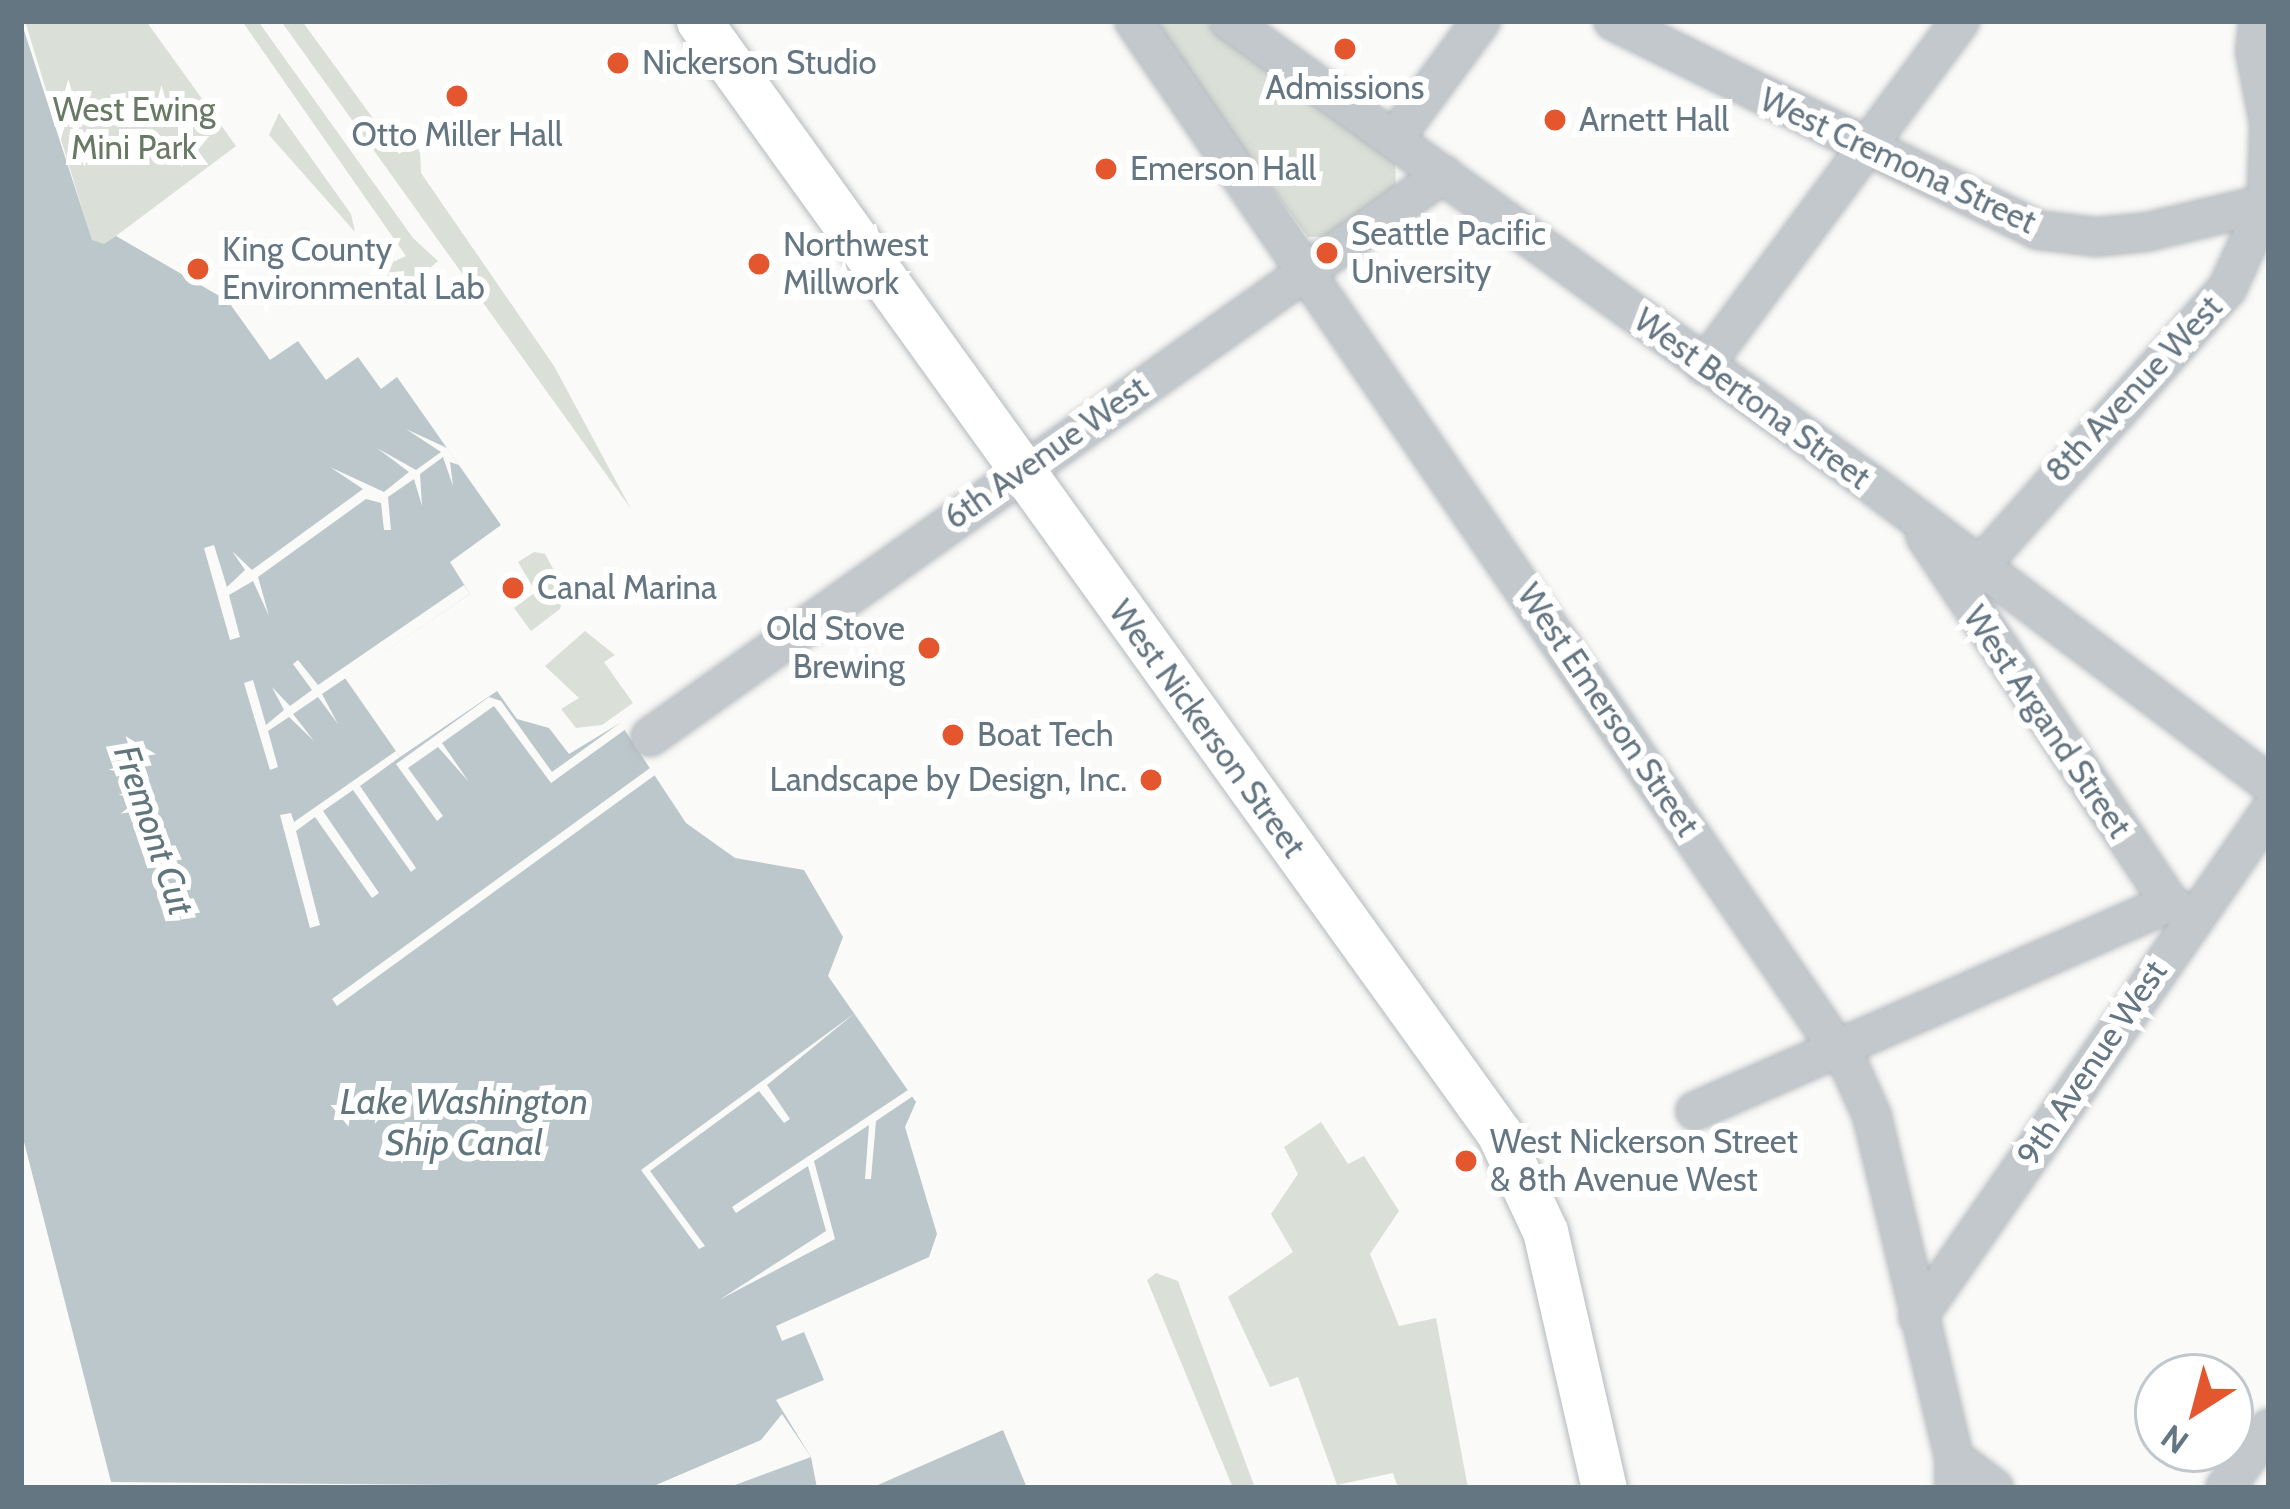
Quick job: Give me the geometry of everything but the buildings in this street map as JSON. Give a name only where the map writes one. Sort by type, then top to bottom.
[{"type":"main road","name":"West Nickerson Street","points":[[699,21],[1499,1133],[1545,1231],[1604,1488]]},
{"type":"street","name":"West Emerson Street","points":[[1134,21],[1311,270],[1836,1048],[1872,1115],[1958,1478]]},
{"type":"street","name":"West Bertona Street","points":[[1229,21],[1914,517],[2269,784]]},
{"type":"street","points":[[1394,139],[1481,21]]},
{"type":"street","name":"West Cremona Street","points":[[1613,21],[1866,151],[2037,230],[2097,237],[2147,232],[2267,203]]},
{"type":"street","points":[[1704,366],[1960,21]]},
{"type":"street","name":"8th Avenue West","points":[[1979,567],[2227,289],[2267,203],[2269,125],[2254,52],[2258,21]]},
{"type":"street","name":"6th Avenue West","points":[[650,736],[1444,174]]},
{"type":"street","name":"West Argand Street","points":[[1914,517],[2180,910]]},
{"type":"street","name":"9th Avenue West","points":[[1918,1317],[2180,910],[2269,812]]},
{"type":"street","points":[[1696,1111],[1836,1048],[2180,910]]},
{"type":"street","points":[[2225,1488],[2269,1429]]},
{"type":"street","points":[[1958,1478],[1994,1488]]},
{"type":"green space","name":"West Ewing Mini Park","points":[[25,21],[146,21],[236,146],[104,245],[92,241]]},
{"type":"green space","points":[[242,21],[258,21],[413,238],[438,261],[400,294],[383,289],[393,262],[406,256]]},
{"type":"green space","points":[[281,21],[302,21],[399,154],[413,145],[420,151],[421,173],[554,366],[631,509]]},
{"type":"green space","points":[[1148,21],[1204,21],[1395,159],[1396,191],[1327,237],[1308,237]]},
{"type":"green space","points":[[279,113],[351,214],[355,232],[269,135]]},
{"type":"green space","points":[[534,552],[545,554],[565,590],[560,609],[531,631],[514,608],[536,592],[518,562]]},
{"type":"green space","points":[[585,631],[615,655],[604,662],[633,703],[602,725],[576,728],[561,709],[579,698],[545,666]]},
{"type":"green space","points":[[1321,1122],[1348,1164],[1364,1156],[1399,1211],[1370,1254],[1399,1326],[1436,1318],[1468,1488],[1398,1488],[1393,1473],[1337,1485],[1298,1377],[1270,1387],[1228,1297],[1293,1252],[1271,1214],[1298,1174],[1284,1147]]},
{"type":"green space","points":[[1156,1273],[1178,1281],[1255,1488],[1233,1488],[1147,1280]]},
{"type":"water","name":"Lake Washington Ship Canal","points":[[21,21],[92,240],[104,244],[116,236],[228,301],[270,360],[298,341],[326,380],[358,357],[381,389],[397,377],[501,525],[450,562],[470,594],[345,678],[400,757],[497,691],[517,719],[549,728],[569,754],[620,723],[686,823],[735,858],[804,870],[843,937],[828,976],[916,1102],[905,1127],[937,1234],[929,1257],[776,1326],[782,1341],[804,1332],[824,1380],[776,1400],[811,1457],[817,1488],[111,1482],[21,1130]]},
{"type":"water","points":[[1003,1430],[1027,1488],[871,1488]]},
{"type":"pier","points":[[406,429],[447,448],[459,465],[450,462],[453,486],[443,457],[420,474],[422,506],[414,479],[388,497],[391,530],[384,530],[381,503],[366,499],[258,577],[269,616],[253,581],[229,595],[240,637],[230,640],[204,548],[214,545],[227,587],[245,570],[232,551],[252,570],[363,489],[330,467],[384,492],[409,472],[377,448],[416,470],[441,452]]},
{"type":"pier","points":[[464,585],[470,594],[322,694],[338,724],[318,697],[293,714],[314,741],[289,717],[268,731],[278,767],[270,770],[244,683],[253,680],[266,725],[284,710],[272,687],[290,706],[312,690],[293,664],[298,660],[318,685]]},
{"type":"pier","points":[[489,697],[501,701],[552,772],[620,723],[626,729],[551,783],[494,706],[442,743],[469,782],[438,747],[408,768],[443,816],[437,821],[396,764]]},
{"type":"pier","points":[[396,751],[400,757],[360,786],[416,868],[411,872],[353,790],[323,811],[379,893],[372,898],[315,817],[296,831],[320,925],[310,928],[280,815],[291,813],[294,822]]},
{"type":"pier","points":[[650,768],[655,775],[337,1006],[332,999]]},
{"type":"pier","points":[[855,1013],[767,1085],[790,1119],[784,1123],[759,1091],[650,1171],[705,1246],[699,1249],[641,1170]]},
{"type":"pier","points":[[908,1090],[913,1096],[876,1121],[871,1179],[865,1179],[869,1125],[814,1161],[835,1239],[719,1300],[826,1231],[808,1166],[736,1213],[732,1207]]},
{"type":"pier","points":[[782,1414],[811,1457],[727,1488],[649,1488],[761,1440]]},
{"type":"place","name":"Admissions","points":[[1345,49]]},
{"type":"place","name":"Nickerson Studio","points":[[618,63]]},
{"type":"place","name":"Otto Miller Hall","points":[[457,96]]},
{"type":"place","name":"Arnett Hall","points":[[1555,120]]},
{"type":"place","name":"Emerson Hall","points":[[1106,169]]},
{"type":"place","name":"Seattle Pacific University","points":[[1327,253]]},
{"type":"place","name":"Northwest Millwork","points":[[759,264]]},
{"type":"place","name":"King County Environmental Lab","points":[[198,269]]},
{"type":"place","name":"Canal Marina","points":[[513,588]]},
{"type":"place","name":"Old Stove Brewing","points":[[929,648]]},
{"type":"place","name":"Boat Tech","points":[[953,735]]},
{"type":"place","name":"Landscape by Design, Inc.","points":[[1151,780]]},
{"type":"place","name":"West Nickerson Street & 8th Avenue West","points":[[1466,1161]]},
{"type":"water label","name":"Fremont Cut","points":[[154,830]]}]
